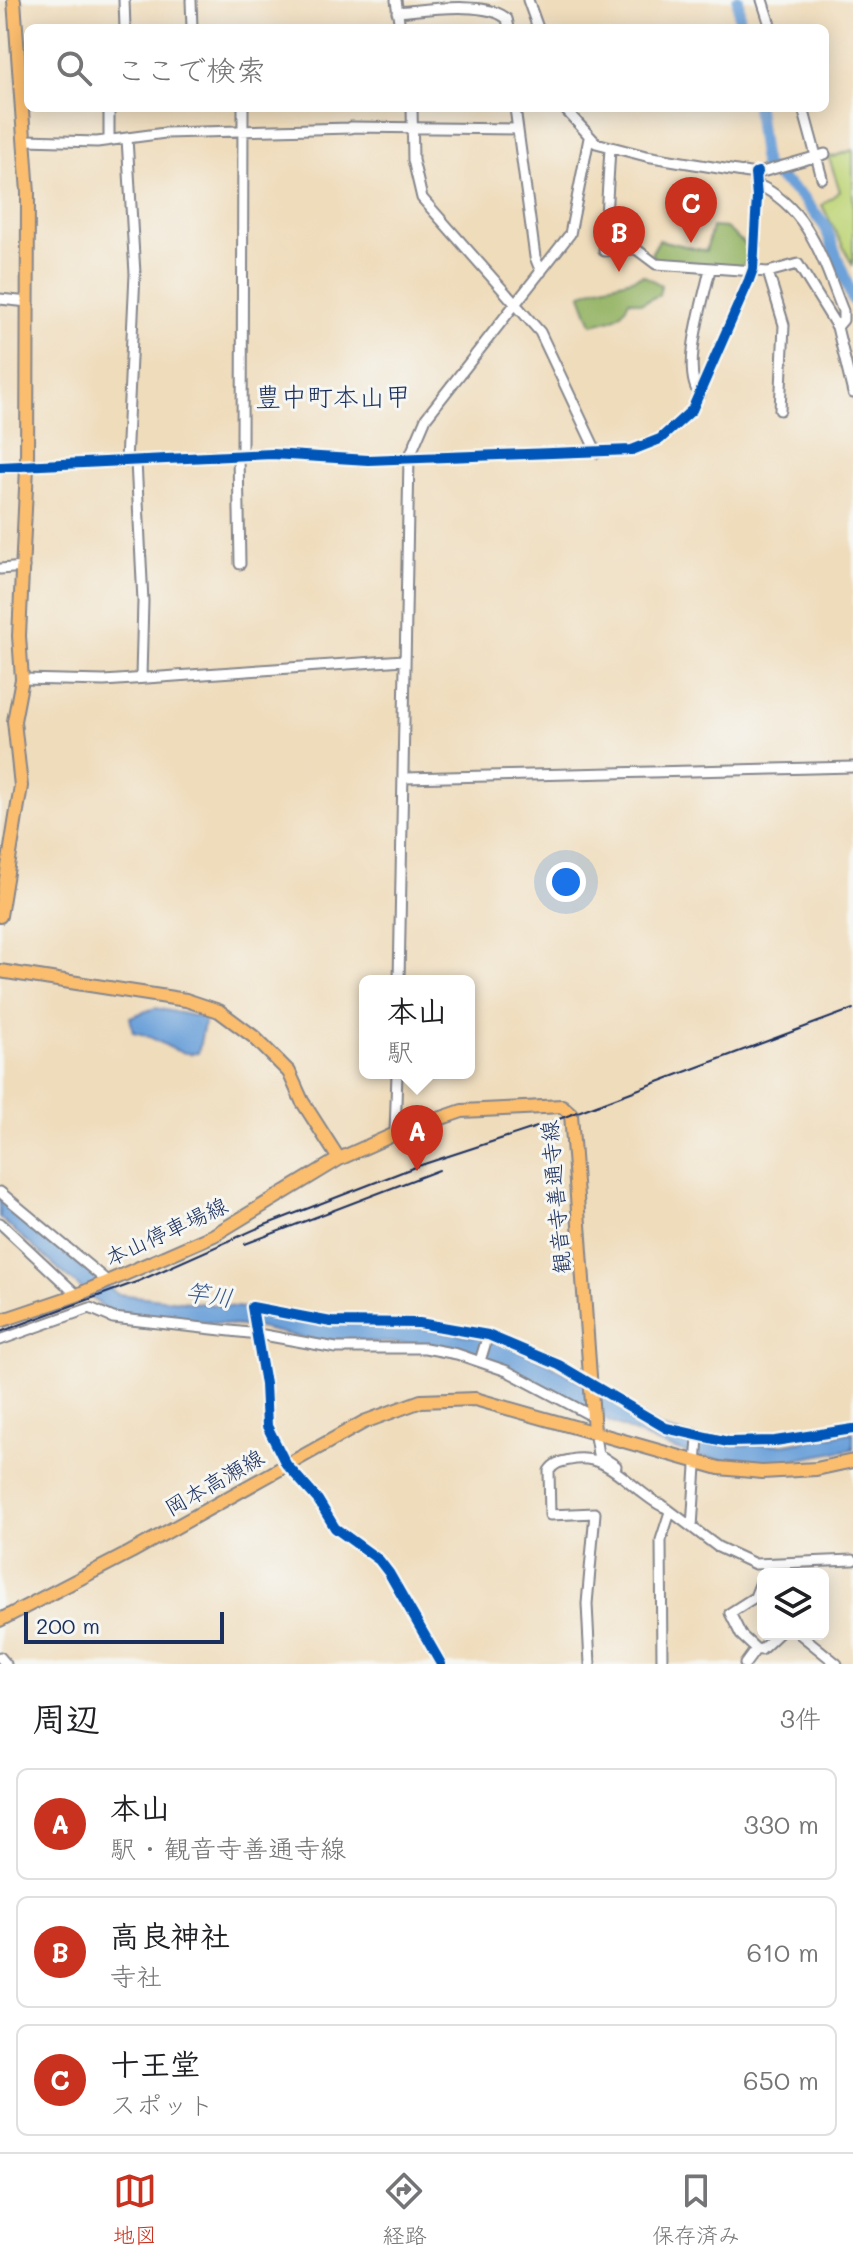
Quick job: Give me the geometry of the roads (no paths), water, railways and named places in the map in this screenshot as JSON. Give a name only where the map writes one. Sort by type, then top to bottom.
[{"type":"main road","points":[[0,916],[6,843],[21,786],[14,721],[22,679],[19,636],[27,467],[26,140],[14,0]]},
{"type":"main road","points":[[0,971],[186,1000],[219,1011],[254,1037],[289,1072],[302,1101],[339,1159]]},
{"type":"main road","name":"観音寺善通寺線","points":[[339,1159],[395,1134],[462,1111],[525,1106],[567,1108],[571,1114],[594,1431]]},
{"type":"main road","name":"本山停車場線","points":[[0,1321],[77,1295],[214,1235],[339,1159]]},
{"type":"main road","name":"岡本高瀬線","points":[[0,1620],[131,1552],[383,1412],[440,1398],[475,1399],[594,1431]]},
{"type":"main road","points":[[594,1431],[694,1460],[762,1472],[816,1469],[853,1461]]},
{"type":"street","points":[[124,0],[125,24]]},
{"type":"street","points":[[191,0],[192,24]]},
{"type":"street","points":[[396,0],[399,24]]},
{"type":"street","points":[[528,0],[537,24]]},
{"type":"street","points":[[762,0],[770,24]]},
{"type":"street","points":[[397,12],[463,4],[502,14],[507,24]]},
{"type":"street","points":[[109,112],[109,140]]},
{"type":"street","points":[[240,564],[243,112]]},
{"type":"street","points":[[412,112],[415,181],[422,198],[540,332],[597,453]]},
{"type":"street","points":[[515,112],[535,257],[541,272]]},
{"type":"street","points":[[567,112],[589,138],[610,148],[756,177],[786,203],[814,238],[843,311],[843,320],[837,327]]},
{"type":"street","points":[[804,112],[819,155],[822,178]]},
{"type":"street","points":[[26,140],[109,140],[242,129],[517,129]]},
{"type":"street","points":[[127,138],[135,274],[131,462],[143,601],[141,677]]},
{"type":"street","points":[[399,975],[409,458],[426,418],[570,234],[589,138]]},
{"type":"street","points":[[610,148],[604,251],[636,249],[656,264],[710,269],[768,272],[798,264],[837,327],[853,393]]},
{"type":"street","points":[[756,177],[819,155]]},
{"type":"street","points":[[0,467],[240,456],[409,458],[632,450],[660,439],[682,423],[700,395],[753,269],[756,177]]},
{"type":"street","points":[[700,395],[693,387],[693,349],[710,269]]},
{"type":"street","points":[[768,272],[784,325],[780,410]]},
{"type":"street","points":[[0,299],[28,302]]},
{"type":"street","points":[[0,569],[24,567]]},
{"type":"street","points":[[22,679],[104,681],[404,660]]},
{"type":"street","points":[[405,778],[853,767]]},
{"type":"street","points":[[395,1134],[397,1079]]},
{"type":"street","points":[[0,1192],[107,1281]]},
{"type":"street","points":[[0,1223],[77,1295]]},
{"type":"street","points":[[0,1340],[90,1308],[113,1318],[258,1332],[336,1348],[425,1348],[480,1360],[592,1416]]},
{"type":"street","points":[[441,1664],[379,1560],[335,1528],[318,1500],[286,1464],[267,1426],[258,1332],[252,1309],[331,1322],[419,1323],[488,1336],[535,1354],[666,1428],[698,1436],[749,1443],[853,1429]]},
{"type":"street","points":[[480,1360],[488,1336]]},
{"type":"street","points":[[594,1431],[598,1454],[667,1509]]},
{"type":"street","points":[[692,1527],[694,1460],[698,1436]]},
{"type":"street","points":[[590,1664],[587,1604],[595,1513],[550,1515],[549,1471],[563,1461],[592,1459],[620,1473],[692,1527],[758,1568]]},
{"type":"street","points":[[662,1664],[661,1540],[667,1509]]},
{"type":"street","points":[[779,1568],[807,1559],[853,1560]]},
{"type":"street","points":[[757,1592],[755,1597],[730,1613],[741,1635],[756,1649],[761,1650],[772,1640]]},
{"type":"street","points":[[807,1640],[837,1664]]},
{"type":"street","points":[[745,1664],[756,1649]]},
{"type":"street","points":[[0,1657],[6,1664]]},
{"type":"water","points":[[155,1008],[205,1018],[198,1053],[180,1052],[133,1032],[130,1017]]},
{"type":"water","points":[[0,1196],[117,1294],[407,1326],[490,1339],[546,1362],[663,1429],[725,1445],[786,1444],[853,1432],[853,1449],[787,1461],[745,1463],[699,1457],[657,1443],[597,1416],[483,1357],[429,1344],[313,1340],[259,1328],[107,1311],[0,1218]]},
{"type":"waterway","points":[[738,0],[740,24]]},
{"type":"waterway","points":[[757,112],[764,165],[801,196],[825,226],[853,300]]},
{"type":"railway","points":[[0,1332],[139,1281],[265,1225],[415,1167],[543,1125],[853,1009]]},
{"type":"railway","points":[[245,1244],[439,1170]]},
{"type":"place","name":"十王堂","points":[[691,243]]},
{"type":"place","name":"高良神社","points":[[619,272]]},
{"type":"place","name":"本山","points":[[417,1171]]},
{"type":"district","name":"豊中町本山甲","points":[[333,396]]},
{"type":"water label","name":"竿川","points":[[209,1294]]}]
